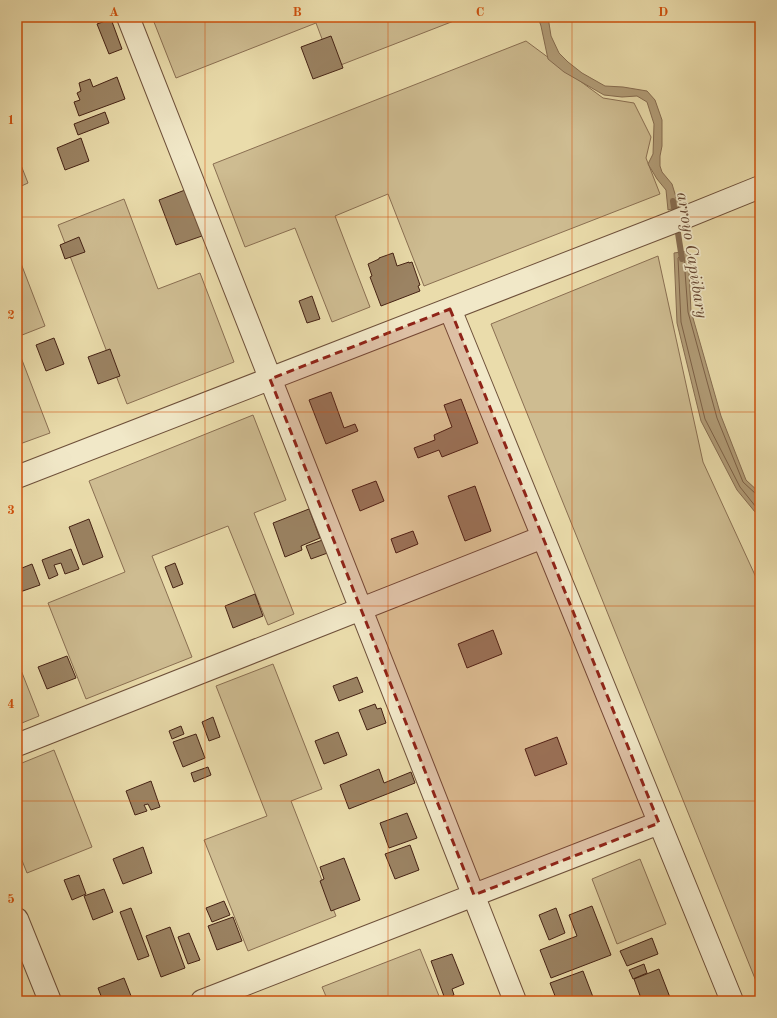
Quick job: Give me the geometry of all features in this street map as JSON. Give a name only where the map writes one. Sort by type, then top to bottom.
[{"type":"street","points":[[128,17],[515,1001]]},
{"type":"street","points":[[17,477],[671,223],[760,186]]},
{"type":"street","points":[[450,309],[732,1001]]},
{"type":"street","points":[[17,745],[543,537]]},
{"type":"street","points":[[202,1001],[659,823]]},
{"type":"street","points":[[17,919],[50,1001]]},
{"type":"highlighted area","points":[[450,309],[659,823],[474,895],[270,379]]},
{"type":"shaded area","points":[[152,17],[464,17],[333,68],[316,23],[176,78]]},
{"type":"shaded area","points":[[526,41],[603,98],[634,103],[651,137],[646,158],[660,194],[424,286],[388,194],[335,216],[370,307],[332,322],[295,228],[245,247],[213,164]]},
{"type":"shaded area","points":[[17,155],[28,183],[17,188]]},
{"type":"shaded area","points":[[124,199],[158,289],[200,273],[234,362],[127,404],[58,225]]},
{"type":"shaded area","points":[[17,253],[45,326],[17,337]]},
{"type":"shaded area","points":[[658,256],[703,462],[760,586],[760,991],[491,324]]},
{"type":"shaded area","points":[[17,347],[50,433],[17,445]]},
{"type":"shaded area","points":[[253,415],[286,500],[254,513],[294,614],[268,625],[228,526],[152,556],[192,657],[86,699],[48,603],[125,572],[89,481]]},
{"type":"shaded area","points":[[17,660],[39,716],[17,725]]},
{"type":"shaded area","points":[[273,664],[322,789],[291,801],[336,916],[248,951],[204,840],[267,816],[216,686]]},
{"type":"shaded area","points":[[54,750],[92,847],[27,873],[17,848],[17,765]]},
{"type":"shaded area","points":[[640,859],[666,924],[617,944],[592,879]]},
{"type":"shaded area","points":[[420,949],[441,1001],[328,1001],[322,987]]},
{"type":"water","points":[[538,17],[548,17],[551,36],[559,53],[582,73],[605,86],[647,91],[655,100],[662,120],[660,166],[662,172],[672,184],[679,207],[668,210],[666,190],[648,164],[653,154],[654,124],[647,102],[637,96],[622,97],[604,95],[564,72],[548,59]]},
{"type":"water","points":[[688,251],[691,311],[721,416],[746,480],[760,493],[760,518],[737,490],[701,421],[677,323],[674,253]]},
{"type":"building","points":[[111,19],[122,49],[109,54],[97,24]]},
{"type":"building","points":[[331,36],[343,68],[313,79],[301,47]]},
{"type":"building","points":[[117,77],[125,99],[79,116],[74,102],[80,100],[77,93],[81,91],[79,83],[90,79],[93,87]]},
{"type":"building","points":[[105,112],[109,123],[78,135],[74,124]]},
{"type":"building","points":[[81,138],[89,161],[65,170],[57,148]]},
{"type":"building","points":[[185,190],[202,236],[176,245],[159,200]]},
{"type":"building","points":[[79,237],[85,252],[65,259],[60,245]]},
{"type":"building","points":[[393,253],[397,266],[412,262],[420,285],[418,286],[420,291],[381,306],[370,277],[372,276],[368,264]]},
{"type":"building","points":[[312,296],[320,319],[307,323],[299,301]]},
{"type":"building","points":[[54,338],[64,364],[46,371],[36,345]]},
{"type":"building","points":[[110,349],[120,376],[98,384],[88,357]]},
{"type":"building","points":[[331,392],[344,428],[355,424],[358,431],[326,444],[309,400]]},
{"type":"building","points":[[461,399],[478,443],[442,457],[439,450],[418,458],[414,448],[435,440],[434,435],[452,427],[444,405]]},
{"type":"building","points":[[376,481],[384,501],[360,511],[352,490]]},
{"type":"building","points":[[475,486],[491,531],[465,541],[448,496]]},
{"type":"building","points":[[309,509],[320,538],[301,546],[302,550],[285,557],[273,523]]},
{"type":"building","points":[[89,519],[103,557],[83,565],[69,527]]},
{"type":"building","points":[[413,531],[418,544],[396,553],[391,539]]},
{"type":"building","points":[[328,538],[333,551],[311,559],[306,546]]},
{"type":"building","points":[[71,549],[79,569],[65,574],[61,563],[54,565],[58,575],[49,579],[42,560]]},
{"type":"building","points":[[175,563],[183,584],[173,588],[165,567]]},
{"type":"building","points":[[32,564],[40,585],[17,593],[17,570]]},
{"type":"building","points":[[255,594],[263,616],[233,628],[225,606]]},
{"type":"building","points":[[493,630],[502,654],[467,668],[458,644]]},
{"type":"building","points":[[67,656],[76,678],[47,689],[38,667]]},
{"type":"building","points":[[357,677],[363,692],[339,701],[333,686]]},
{"type":"building","points":[[375,704],[377,709],[381,708],[386,723],[367,730],[359,710]]},
{"type":"building","points":[[213,717],[220,737],[209,741],[202,722]]},
{"type":"building","points":[[181,726],[184,734],[172,739],[169,731]]},
{"type":"building","points":[[338,732],[347,755],[324,764],[315,741]]},
{"type":"building","points":[[196,734],[205,758],[183,767],[173,742]]},
{"type":"building","points":[[557,737],[567,764],[535,776],[525,749]]},
{"type":"building","points":[[208,767],[211,775],[194,782],[191,773]]},
{"type":"building","points":[[379,769],[384,783],[411,772],[415,783],[349,809],[340,785]]},
{"type":"building","points":[[151,781],[160,807],[151,810],[148,804],[144,805],[147,811],[135,815],[126,791]]},
{"type":"building","points":[[407,813],[417,838],[389,848],[380,823]]},
{"type":"building","points":[[410,845],[419,870],[395,879],[385,854]]},
{"type":"building","points":[[143,847],[152,873],[123,884],[113,859]]},
{"type":"building","points":[[344,858],[360,900],[331,911],[320,881],[324,879],[320,867]]},
{"type":"building","points":[[79,875],[86,894],[72,900],[64,880]]},
{"type":"building","points":[[104,889],[113,912],[93,920],[84,896]]},
{"type":"building","points":[[224,901],[230,915],[212,922],[206,908]]},
{"type":"building","points":[[592,906],[611,955],[551,978],[540,950],[577,936],[569,915]]},
{"type":"building","points":[[131,908],[149,956],[138,960],[120,912]]},
{"type":"building","points":[[556,908],[565,933],[549,940],[539,915]]},
{"type":"building","points":[[233,917],[242,941],[217,950],[208,926]]},
{"type":"building","points":[[170,927],[185,968],[161,977],[146,936]]},
{"type":"building","points":[[189,933],[200,960],[188,964],[178,937]]},
{"type":"building","points":[[652,938],[658,954],[627,966],[620,951]]},
{"type":"building","points":[[452,954],[464,984],[452,989],[454,995],[445,999],[431,961]]},
{"type":"building","points":[[644,964],[647,973],[633,979],[629,970]]},
{"type":"building","points":[[659,969],[671,1000],[642,1001],[634,979]]},
{"type":"building","points":[[583,971],[593,997],[583,1001],[557,1001],[550,983]]},
{"type":"building","points":[[124,978],[133,1001],[103,1001],[98,988]]},
{"type":"waterway","name":"arroyo Capiibary","points":[[673,201],[682,259]]}]
